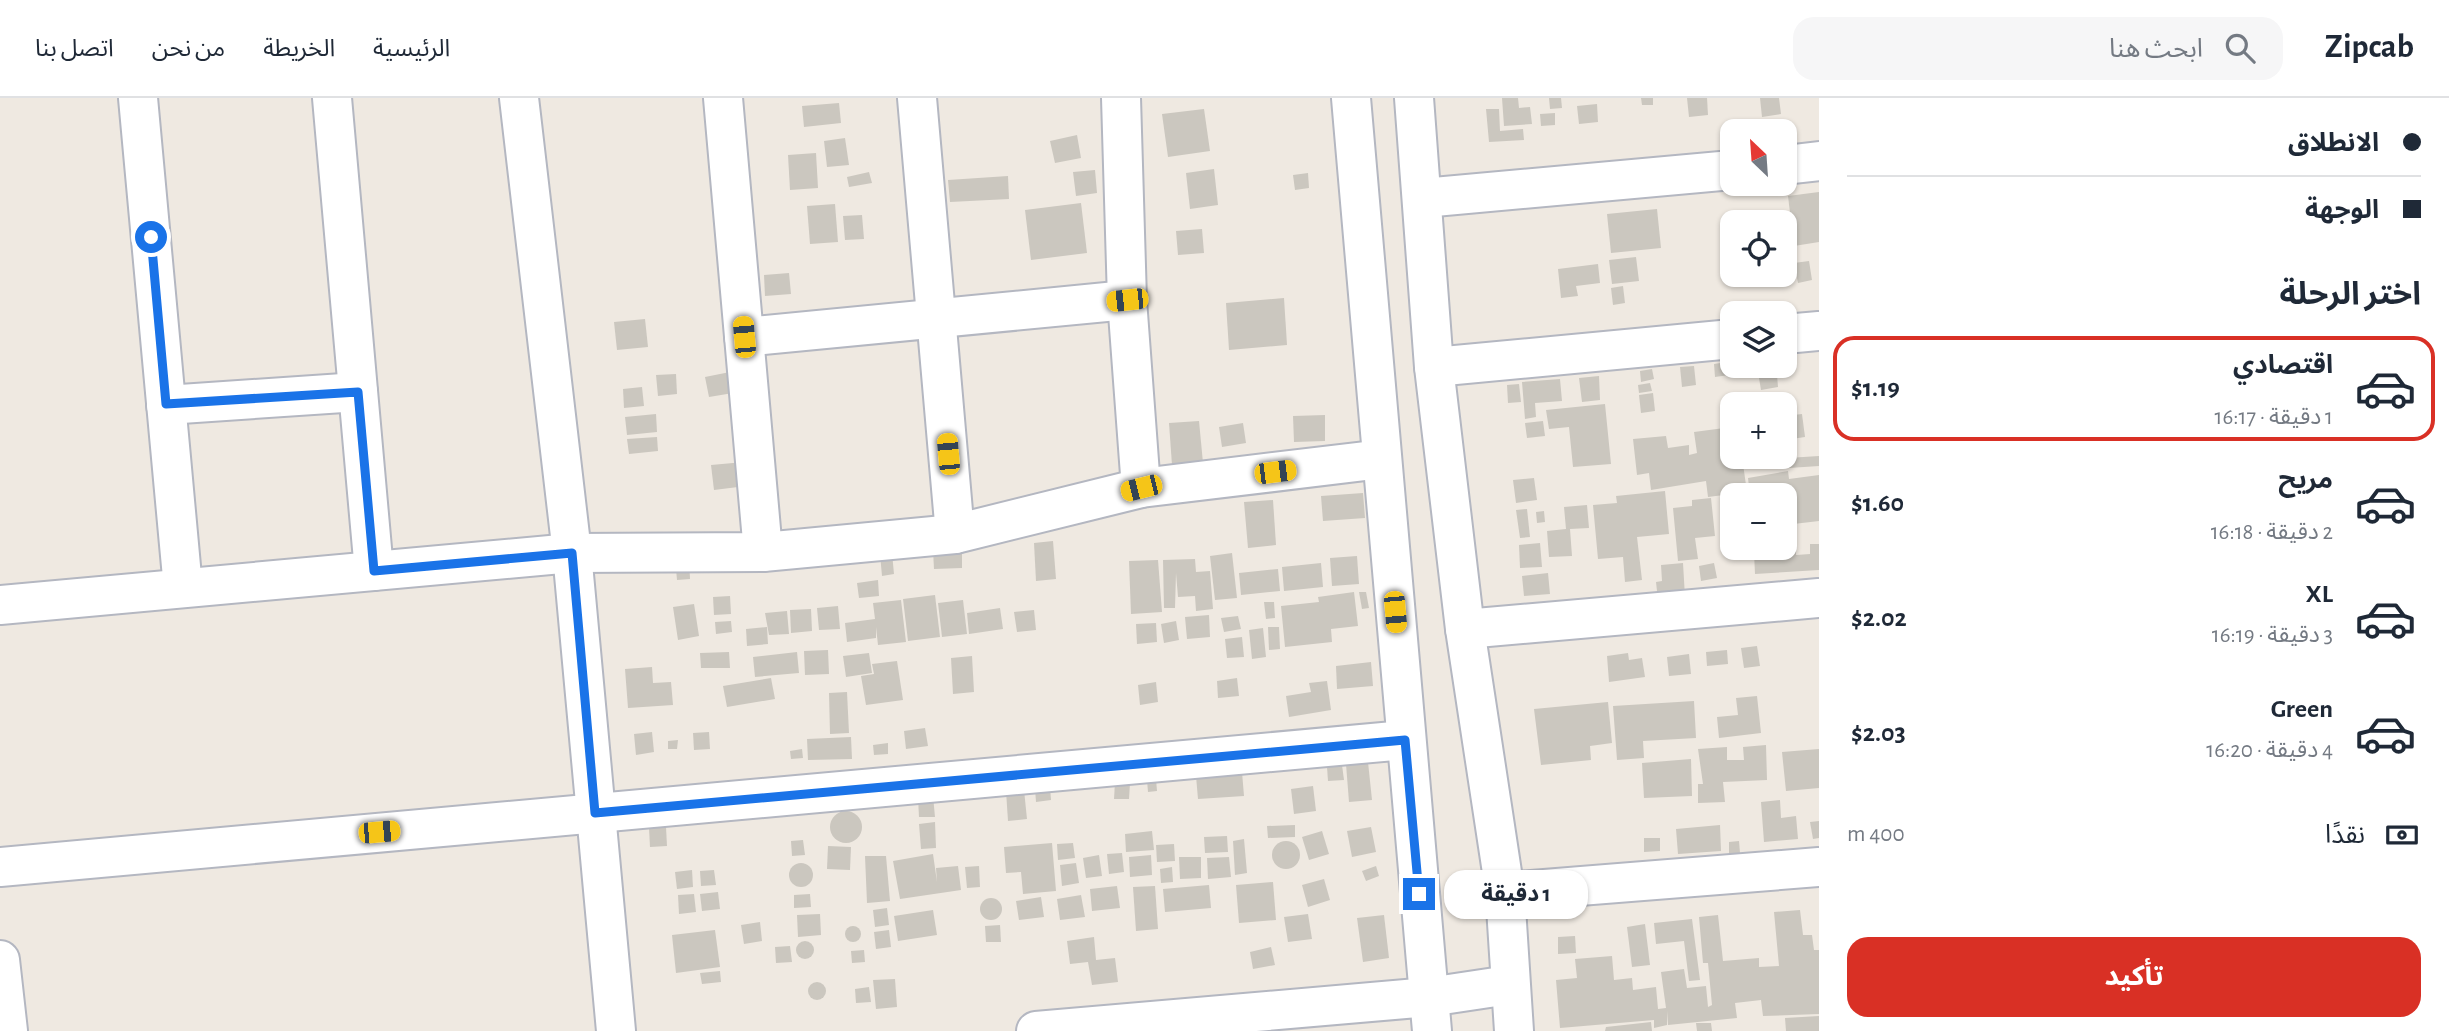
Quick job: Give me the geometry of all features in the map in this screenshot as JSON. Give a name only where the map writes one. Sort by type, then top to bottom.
[{"type":"street","points":[[138,98],[183,588]]},
{"type":"street","points":[[332,98],[374,571]]},
{"type":"street","points":[[519,98],[572,553],[616,1031]]},
{"type":"street","points":[[723,98],[763,552]]},
{"type":"street","points":[[917,98],[956,534]]},
{"type":"street","points":[[1121,98],[1127,300],[1141,488]]},
{"type":"street","points":[[1351,98],[1430,1014]]},
{"type":"street","points":[[1414,98],[1434,367],[1465,629],[1505,892],[1514,1031]]},
{"type":"street","points":[[1797,164],[1819,162]]},
{"type":"street","points":[[1423,198],[1720,171]]},
{"type":"street","points":[[744,337],[1127,300]]},
{"type":"street","points":[[1797,333],[1819,331]]},
{"type":"street","points":[[1434,367],[1720,340]]},
{"type":"street","points":[[166,404],[358,392]]},
{"type":"street","points":[[0,605],[572,553],[763,552],[956,534],[1141,488],[1382,459]]},
{"type":"street","points":[[1465,629],[1819,598]]},
{"type":"street","points":[[0,867],[1405,740]]},
{"type":"street","points":[[1505,892],[1819,867]]},
{"type":"street","points":[[0,960],[8,1031]]},
{"type":"street","points":[[1037,1031],[1430,1014],[1509,985]]},
{"type":"building","points":[[1502,98],[1518,98],[1519,108],[1530,107],[1532,124],[1504,126]]},
{"type":"building","points":[[1549,98],[1561,98],[1562,108],[1550,109]]},
{"type":"building","points":[[1641,98],[1653,98],[1653,105],[1642,105]]},
{"type":"building","points":[[1687,98],[1707,98],[1708,115],[1689,117]]},
{"type":"building","points":[[1760,98],[1779,98],[1781,114],[1762,117]]},
{"type":"building","points":[[839,103],[841,123],[804,127],[802,106]]},
{"type":"building","points":[[1597,104],[1598,122],[1579,124],[1577,106]]},
{"type":"building","points":[[1204,109],[1210,151],[1168,157],[1162,114]]},
{"type":"building","points":[[1486,109],[1499,109],[1500,131],[1523,129],[1524,140],[1489,142]]},
{"type":"building","points":[[1555,113],[1555,125],[1541,126],[1540,114]]},
{"type":"building","points":[[1077,135],[1081,158],[1055,163],[1050,141]]},
{"type":"building","points":[[845,138],[849,165],[827,167],[824,141]]},
{"type":"building","points":[[816,153],[818,188],[790,190],[788,155]]},
{"type":"building","points":[[1214,169],[1218,205],[1190,209],[1186,173]]},
{"type":"building","points":[[1095,170],[1097,193],[1076,196],[1073,172]]},
{"type":"building","points":[[869,172],[872,183],[849,187],[847,177]]},
{"type":"building","points":[[1308,173],[1309,188],[1295,190],[1293,175]]},
{"type":"building","points":[[1008,176],[1009,199],[950,202],[948,180]]},
{"type":"building","points":[[1819,192],[1819,242],[1797,246],[1797,210],[1790,210],[1788,196]]},
{"type":"building","points":[[1081,203],[1087,253],[1031,260],[1025,210]]},
{"type":"building","points":[[835,204],[838,242],[810,244],[807,206]]},
{"type":"building","points":[[1657,209],[1661,248],[1611,253],[1607,214]]},
{"type":"building","points":[[862,215],[864,239],[845,240],[843,216]]},
{"type":"building","points":[[1202,229],[1204,253],[1178,255],[1176,231]]},
{"type":"building","points":[[1636,257],[1639,281],[1612,284],[1609,260]]},
{"type":"building","points":[[1809,261],[1812,280],[1798,283],[1797,263]]},
{"type":"building","points":[[1598,264],[1600,283],[1576,286],[1578,296],[1561,298],[1558,269]]},
{"type":"building","points":[[789,273],[791,294],[765,296],[764,275]]},
{"type":"building","points":[[1623,286],[1625,303],[1613,305],[1611,288]]},
{"type":"building","points":[[1284,298],[1287,345],[1229,350],[1226,303]]},
{"type":"building","points":[[645,319],[648,347],[617,350],[614,322]]},
{"type":"building","points":[[1720,363],[1720,376],[1715,377],[1714,364]]},
{"type":"building","points":[[1694,366],[1696,385],[1682,387],[1680,367]]},
{"type":"building","points":[[1652,369],[1654,379],[1641,382],[1640,371]]},
{"type":"building","points":[[730,372],[733,393],[709,397],[705,377]]},
{"type":"building","points":[[676,374],[677,394],[658,396],[656,375]]},
{"type":"building","points":[[1599,376],[1600,400],[1582,402],[1579,378]]},
{"type":"building","points":[[1759,378],[1777,378],[1778,387],[1761,390]]},
{"type":"building","points":[[1560,379],[1562,401],[1535,403],[1536,417],[1525,419],[1522,382]]},
{"type":"building","points":[[1650,383],[1652,391],[1639,393],[1638,385]]},
{"type":"building","points":[[1519,384],[1521,402],[1508,403],[1507,385]]},
{"type":"building","points":[[642,387],[644,406],[624,408],[623,389]]},
{"type":"building","points":[[1653,393],[1655,411],[1641,413],[1639,395]]},
{"type":"building","points":[[1605,404],[1611,464],[1573,467],[1569,427],[1549,429],[1546,410]]},
{"type":"building","points":[[656,414],[657,432],[627,435],[625,417]]},
{"type":"building","points":[[1802,414],[1805,437],[1797,438],[1797,415]]},
{"type":"building","points":[[1325,415],[1325,441],[1294,442],[1293,416]]},
{"type":"building","points":[[1199,421],[1203,463],[1172,465],[1169,423]]},
{"type":"building","points":[[1543,421],[1545,436],[1527,438],[1525,423]]},
{"type":"building","points":[[1243,423],[1246,443],[1222,447],[1219,427]]},
{"type":"building","points":[[1720,429],[1720,469],[1744,469],[1746,483],[1720,483],[1720,495],[1708,497],[1706,481],[1651,490],[1649,473],[1637,475],[1633,439],[1666,436],[1668,448],[1689,445],[1689,455],[1697,453],[1694,432]]},
{"type":"building","points":[[657,437],[658,451],[629,454],[627,439]]},
{"type":"building","points":[[1819,456],[1819,466],[1797,467],[1797,457]]},
{"type":"building","points":[[744,462],[746,486],[714,490],[711,465]]},
{"type":"building","points":[[1788,471],[1789,479],[1819,475],[1819,521],[1797,524],[1797,483],[1749,483],[1748,478]]},
{"type":"building","points":[[1534,478],[1537,500],[1516,503],[1513,480]]},
{"type":"building","points":[[1665,491],[1669,534],[1637,537],[1642,580],[1625,582],[1623,557],[1598,559],[1593,505],[1617,503],[1616,496]]},
{"type":"building","points":[[1363,493],[1365,518],[1323,521],[1321,496]]},
{"type":"building","points":[[1711,498],[1715,536],[1695,538],[1698,559],[1678,561],[1673,508],[1692,506],[1692,500]]},
{"type":"building","points":[[1273,500],[1276,545],[1248,548],[1244,502]]},
{"type":"building","points":[[1587,505],[1589,528],[1570,529],[1572,556],[1549,557],[1547,531],[1566,529],[1564,507]]},
{"type":"building","points":[[1527,509],[1530,537],[1520,538],[1516,510]]},
{"type":"building","points":[[1544,511],[1545,522],[1537,523],[1536,512]]},
{"type":"building","points":[[1053,541],[1056,579],[1036,581],[1034,543]]},
{"type":"building","points":[[1540,543],[1542,567],[1520,568],[1519,545]]},
{"type":"building","points":[[1810,544],[1819,544],[1819,570],[1755,574],[1754,560],[1797,560],[1797,555],[1810,554]]},
{"type":"building","points":[[962,549],[962,568],[934,569],[933,550]]},
{"type":"building","points":[[892,553],[894,574],[882,576],[880,554]]},
{"type":"building","points":[[1232,553],[1237,598],[1215,600],[1210,556]]},
{"type":"building","points":[[1357,556],[1359,584],[1332,586],[1330,558]]},
{"type":"building","points":[[689,557],[690,579],[677,580],[675,558]]},
{"type":"building","points":[[1195,559],[1196,572],[1210,571],[1213,609],[1196,611],[1195,596],[1178,597],[1176,573],[1175,608],[1164,608],[1163,560]]},
{"type":"building","points":[[1158,560],[1162,612],[1131,614],[1129,561]]},
{"type":"building","points":[[1321,563],[1323,587],[1284,591],[1282,567]]},
{"type":"building","points":[[1683,563],[1685,597],[1658,600],[1656,582],[1662,581],[1661,565]]},
{"type":"building","points":[[1714,563],[1717,578],[1701,581],[1699,566]]},
{"type":"building","points":[[1278,569],[1280,591],[1241,595],[1239,573]]},
{"type":"building","points":[[1548,573],[1550,594],[1524,596],[1522,576]]},
{"type":"building","points":[[878,580],[879,596],[859,598],[857,583]]},
{"type":"building","points":[[1354,592],[1358,626],[1331,629],[1332,642],[1285,647],[1281,606],[1319,602],[1318,597]]},
{"type":"building","points":[[1359,592],[1366,592],[1369,608],[1362,609]]},
{"type":"building","points":[[935,595],[940,637],[908,641],[903,599]]},
{"type":"building","points":[[730,596],[731,614],[714,615],[713,597]]},
{"type":"building","points":[[901,600],[906,642],[878,645],[876,627],[876,638],[847,642],[845,623],[875,619],[873,603]]},
{"type":"building","points":[[963,600],[967,634],[942,637],[938,603]]},
{"type":"building","points":[[1264,602],[1274,602],[1275,618],[1266,619]]},
{"type":"building","points":[[694,604],[699,636],[678,640],[673,607]]},
{"type":"building","points":[[838,606],[840,629],[819,630],[817,608]]},
{"type":"building","points":[[1000,608],[1003,629],[969,634],[967,613]]},
{"type":"building","points":[[811,609],[812,631],[791,633],[790,610]]},
{"type":"building","points":[[1034,610],[1036,630],[1017,632],[1014,612]]},
{"type":"building","points":[[787,611],[789,634],[769,635],[765,613]]},
{"type":"building","points":[[1209,615],[1210,637],[1187,639],[1185,617]]},
{"type":"building","points":[[1238,616],[1241,629],[1224,632],[1221,618]]},
{"type":"building","points":[[731,621],[732,632],[716,634],[715,622]]},
{"type":"building","points":[[1176,621],[1179,640],[1164,643],[1161,624]]},
{"type":"building","points":[[1156,623],[1157,642],[1137,644],[1136,624]]},
{"type":"building","points":[[767,627],[768,644],[747,646],[746,629]]},
{"type":"building","points":[[1268,627],[1279,627],[1280,649],[1269,650]]},
{"type":"building","points":[[1263,628],[1266,657],[1252,659],[1249,630]]},
{"type":"building","points":[[1242,637],[1244,657],[1227,658],[1225,639]]},
{"type":"building","points":[[1757,646],[1760,666],[1744,668],[1741,648]]},
{"type":"building","points":[[828,650],[829,674],[805,675],[804,651]]},
{"type":"building","points":[[1727,650],[1728,664],[1707,666],[1706,652]]},
{"type":"building","points":[[729,652],[730,668],[701,668],[700,653]]},
{"type":"building","points":[[797,652],[799,673],[755,677],[753,657]]},
{"type":"building","points":[[869,653],[872,673],[846,677],[843,656]]},
{"type":"building","points":[[1628,653],[1629,660],[1642,658],[1645,677],[1609,682],[1607,656]]},
{"type":"building","points":[[1689,654],[1691,674],[1669,676],[1667,657]]},
{"type":"building","points":[[972,656],[974,692],[953,694],[951,658]]},
{"type":"building","points":[[897,661],[903,700],[866,705],[861,676],[874,674],[872,664]]},
{"type":"building","points":[[1371,662],[1373,686],[1337,689],[1336,666]]},
{"type":"building","points":[[652,667],[653,683],[671,682],[673,705],[628,708],[625,669]]},
{"type":"building","points":[[771,678],[775,699],[727,707],[723,686]]},
{"type":"building","points":[[1237,678],[1239,696],[1218,698],[1217,681]]},
{"type":"building","points":[[1327,681],[1331,710],[1289,717],[1286,696],[1311,692],[1309,683]]},
{"type":"building","points":[[1156,682],[1158,702],[1140,705],[1138,685]]},
{"type":"building","points":[[847,692],[849,733],[830,734],[829,693]]},
{"type":"building","points":[[1757,696],[1761,733],[1719,738],[1717,717],[1738,715],[1736,698]]},
{"type":"building","points":[[1694,701],[1696,738],[1643,741],[1644,758],[1617,760],[1613,706]]},
{"type":"building","points":[[1608,702],[1612,743],[1590,746],[1591,760],[1541,765],[1534,709]]},
{"type":"building","points":[[925,728],[928,746],[906,749],[904,731]]},
{"type":"building","points":[[652,732],[654,752],[636,755],[634,734]]},
{"type":"building","points":[[709,732],[710,749],[694,750],[693,733]]},
{"type":"building","points":[[851,737],[852,759],[808,760],[807,739]]},
{"type":"building","points":[[678,740],[677,749],[668,749],[668,741]]},
{"type":"building","points":[[888,743],[888,754],[874,755],[873,745]]},
{"type":"building","points":[[1766,745],[1767,780],[1723,782],[1725,802],[1698,803],[1698,784],[1703,784],[1698,749],[1727,747],[1727,760],[1744,760],[1743,747]]},
{"type":"building","points":[[802,749],[803,758],[791,759],[790,751]]},
{"type":"building","points":[[1819,749],[1819,788],[1786,791],[1782,752]]},
{"type":"building","points":[[1691,759],[1692,796],[1644,798],[1642,763]]},
{"type":"building","points":[[1368,762],[1372,800],[1349,802],[1346,764]]},
{"type":"building","points":[[1342,765],[1344,780],[1328,781],[1327,767]]},
{"type":"building","points":[[1242,772],[1244,796],[1198,799],[1196,776]]},
{"type":"building","points":[[1156,779],[1157,791],[1148,792],[1147,780]]},
{"type":"building","points":[[1115,782],[1130,783],[1129,799],[1114,799]]},
{"type":"building","points":[[1313,786],[1316,811],[1294,814],[1291,789]]},
{"type":"building","points":[[1050,787],[1051,800],[1036,802],[1035,788]]},
{"type":"building","points":[[1024,790],[1027,819],[1008,821],[1006,791]]},
{"type":"building","points":[[933,796],[935,817],[919,817],[918,798]]},
{"type":"building","points":[[1780,800],[1781,818],[1796,816],[1798,839],[1764,842],[1761,802]]},
{"type":"building","points":[[846,811],[857,816],[862,827],[857,838],[846,843],[835,838],[830,827],[835,816]]},
{"type":"building","points":[[1819,821],[1819,838],[1813,839],[1810,822]]},
{"type":"building","points":[[935,822],[936,848],[921,849],[919,824]]},
{"type":"building","points":[[1295,825],[1295,837],[1268,838],[1267,826]]},
{"type":"building","points":[[1720,825],[1721,851],[1678,854],[1676,829]]},
{"type":"building","points":[[666,827],[667,846],[650,847],[649,828]]},
{"type":"building","points":[[1371,827],[1376,852],[1352,857],[1347,831]]},
{"type":"building","points":[[1152,831],[1154,850],[1126,852],[1125,834]]},
{"type":"building","points":[[1322,831],[1329,854],[1309,860],[1302,837]]},
{"type":"building","points":[[1227,836],[1228,852],[1205,853],[1204,837]]},
{"type":"building","points":[[1644,838],[1660,838],[1660,851],[1644,852]]},
{"type":"building","points":[[1244,839],[1247,873],[1235,875],[1233,841]]},
{"type":"building","points":[[803,840],[805,855],[792,856],[791,841]]},
{"type":"building","points":[[1286,841],[1296,845],[1300,855],[1296,865],[1286,869],[1276,865],[1272,855],[1276,845]]},
{"type":"building","points":[[1739,841],[1740,853],[1729,854],[1729,842]]},
{"type":"building","points":[[1052,843],[1056,891],[1023,894],[1021,872],[1006,873],[1004,847]]},
{"type":"building","points":[[1073,843],[1075,858],[1058,860],[1057,844]]},
{"type":"building","points":[[1174,844],[1175,861],[1157,862],[1156,845]]},
{"type":"building","points":[[828,846],[851,847],[850,870],[827,869]]},
{"type":"building","points":[[1122,853],[1124,872],[1109,874],[1107,854]]},
{"type":"building","points":[[933,854],[937,882],[936,868],[958,866],[961,890],[900,899],[893,861]]},
{"type":"building","points":[[1099,855],[1102,876],[1086,878],[1083,858]]},
{"type":"building","points":[[1151,855],[1152,875],[1130,877],[1129,857]]},
{"type":"building","points":[[865,856],[886,856],[890,901],[867,903]]},
{"type":"building","points":[[1179,857],[1201,857],[1201,878],[1180,879]]},
{"type":"building","points":[[1229,857],[1231,877],[1208,879],[1207,858]]},
{"type":"building","points":[[801,863],[810,866],[813,875],[810,884],[801,887],[792,884],[789,875],[792,866]]},
{"type":"building","points":[[1076,863],[1079,883],[1062,886],[1060,865]]},
{"type":"building","points":[[979,866],[980,887],[967,888],[965,867]]},
{"type":"building","points":[[1376,866],[1379,876],[1366,881],[1362,871]]},
{"type":"building","points":[[1172,867],[1173,882],[1161,883],[1160,869]]},
{"type":"building","points":[[692,870],[693,887],[677,889],[675,872]]},
{"type":"building","points":[[714,870],[716,885],[701,886],[700,871]]},
{"type":"building","points":[[1324,879],[1330,900],[1308,907],[1302,885]]},
{"type":"building","points":[[1273,882],[1276,920],[1239,923],[1236,885]]},
{"type":"building","points":[[1209,885],[1211,908],[1165,912],[1163,889]]},
{"type":"building","points":[[1117,886],[1120,908],[1092,911],[1090,889]]},
{"type":"building","points":[[1155,886],[1158,929],[1136,931],[1133,887]]},
{"type":"building","points":[[718,892],[720,909],[702,911],[700,894]]},
{"type":"building","points":[[694,894],[696,912],[679,914],[678,895]]},
{"type":"building","points":[[810,894],[811,907],[794,908],[794,895]]},
{"type":"building","points":[[1081,895],[1085,917],[1060,920],[1057,899]]},
{"type":"building","points":[[1041,897],[1044,917],[1019,920],[1016,901]]},
{"type":"building","points":[[991,898],[999,901],[1002,909],[999,917],[991,920],[983,917],[980,909],[983,901]]},
{"type":"building","points":[[887,908],[889,925],[875,927],[873,910]]},
{"type":"building","points":[[933,910],[937,935],[898,941],[894,916]]},
{"type":"building","points":[[1800,910],[1803,935],[1812,935],[1814,950],[1819,950],[1819,1014],[1763,1016],[1761,1000],[1735,1003],[1737,1018],[1668,1025],[1667,1011],[1667,1025],[1654,1028],[1654,1020],[1560,1028],[1556,980],[1577,978],[1575,959],[1612,956],[1614,980],[1632,978],[1633,990],[1656,987],[1658,1009],[1666,1008],[1661,972],[1684,969],[1687,988],[1706,986],[1708,1007],[1712,1005],[1708,963],[1703,963],[1699,917],[1718,915],[1723,961],[1759,958],[1759,967],[1779,966],[1774,912]]},
{"type":"building","points":[[820,914],[821,935],[798,937],[797,915]]},
{"type":"building","points":[[1308,914],[1312,939],[1288,942],[1284,917]]},
{"type":"building","points":[[1384,915],[1389,958],[1363,962],[1357,918]]},
{"type":"building","points":[[1692,919],[1700,980],[1689,981],[1684,941],[1656,944],[1654,923]]},
{"type":"building","points":[[760,922],[762,941],[744,944],[741,925]]},
{"type":"building","points":[[1645,924],[1650,965],[1632,967],[1627,927]]},
{"type":"building","points":[[1000,925],[1001,942],[986,942],[985,926]]},
{"type":"building","points":[[853,926],[861,934],[853,942],[845,934]]},
{"type":"building","points":[[715,930],[720,967],[676,973],[672,935]]},
{"type":"building","points":[[889,930],[891,947],[876,949],[874,932]]},
{"type":"building","points":[[1575,936],[1576,953],[1558,954],[1558,937]]},
{"type":"building","points":[[1094,937],[1096,960],[1115,958],[1118,982],[1092,985],[1088,962],[1070,964],[1067,941]]},
{"type":"building","points":[[805,941],[811,944],[814,950],[811,956],[805,959],[799,956],[796,950],[799,944]]},
{"type":"building","points":[[790,946],[792,962],[776,963],[775,947]]},
{"type":"building","points":[[1271,947],[1275,965],[1253,969],[1250,952]]},
{"type":"building","points":[[864,950],[865,962],[852,963],[851,951]]},
{"type":"building","points":[[720,971],[721,982],[702,984],[700,973]]},
{"type":"building","points":[[895,979],[897,1007],[876,1009],[873,980]]},
{"type":"building","points":[[817,982],[823,985],[826,991],[823,997],[817,1000],[811,997],[808,991],[811,985]]},
{"type":"building","points":[[869,987],[871,1002],[856,1003],[855,989]]},
{"type":"building","points":[[1819,1016],[1819,1031],[1786,1031],[1785,1018]]},
{"type":"building","points":[[1651,1022],[1652,1031],[1605,1031],[1606,1027]]},
{"type":"building","points":[[1696,1023],[1711,1023],[1712,1031],[1697,1031]]},
{"type":"route","points":[[151,237],[166,404],[358,392],[374,571],[572,553],[595,813],[1405,740],[1419,894]]}]
